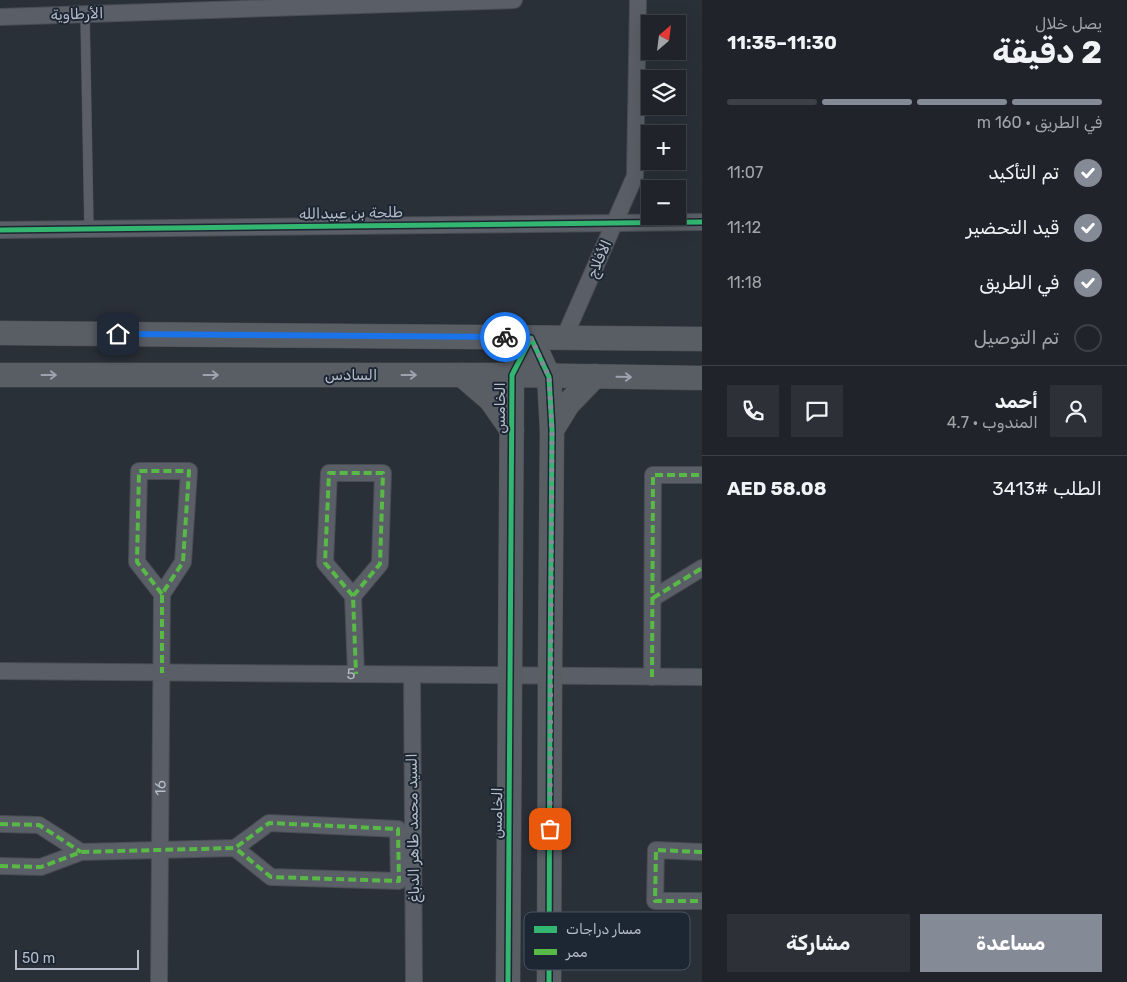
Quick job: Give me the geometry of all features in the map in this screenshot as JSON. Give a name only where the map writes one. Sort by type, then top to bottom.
[{"type":"street","name":"الأرطاوية","points":[[0,17],[272,4],[514,0]]},
{"type":"street","name":"الأفلاج","points":[[564,338],[636,176],[638,0]]},
{"type":"street","name":"طلحة بن عبيدالله","points":[[0,230],[702,222]]},
{"type":"street","points":[[0,333],[702,339]]},
{"type":"street","points":[[531,338],[549,377],[552,430],[549,912]]},
{"type":"street","name":"الخامس","points":[[508,982],[512,375],[531,338]]},
{"type":"street","name":"السادس","points":[[0,375],[512,375],[702,378]]},
{"type":"street","points":[[462,375],[491,400],[512,430]]},
{"type":"street","points":[[552,430],[568,404],[595,376]]},
{"type":"street","points":[[138,471],[189,471],[183,562],[162,594],[137,562],[138,471]]},
{"type":"street","points":[[353,596],[380,564],[382,473],[329,472],[325,563],[353,596],[356,674]]},
{"type":"street","points":[[652,677],[653,475],[702,476]]},
{"type":"street","points":[[653,598],[702,568]]},
{"type":"street","name":"16","points":[[158,982],[162,594]]},
{"type":"street","name":"5","points":[[0,672],[702,677]]},
{"type":"street","name":"السيد محمد طاهر الدباغ","points":[[412,675],[414,982]]},
{"type":"street","points":[[0,866],[41,867],[81,852],[235,848],[269,822],[398,829],[400,881],[271,877],[235,848]]},
{"type":"street","points":[[0,824],[40,825],[81,852]]},
{"type":"street","points":[[702,852],[656,850],[655,901],[702,901]]},
{"type":"lane","points":[[84,14],[89,229]]},
{"type":"marked path","points":[[162,594],[137,562],[139,471],[189,471],[183,562],[162,594],[162,673]]},
{"type":"marked path","points":[[353,596],[325,563],[329,473],[383,473],[380,564],[353,596],[356,674]]},
{"type":"marked path","points":[[652,677],[653,475],[702,475]]},
{"type":"marked path","points":[[653,598],[702,568]]},
{"type":"marked path","points":[[0,866],[41,867],[81,852],[235,848],[269,823],[398,829],[399,881],[271,877],[235,848]]},
{"type":"marked path","points":[[0,824],[39,825],[81,852]]},
{"type":"marked path","points":[[702,852],[656,850],[655,901],[702,901]]},
{"type":"cycle path","points":[[0,230],[702,222]]},
{"type":"cycle path","points":[[508,982],[512,375],[531,338],[549,377],[552,430],[549,912]]},
{"type":"cycle path","points":[[549,970],[549,982]]},
{"type":"way so far","points":[[505,337],[531,338],[549,377],[552,430],[550,829]]},
{"type":"route","points":[[118,334],[505,337]]}]
